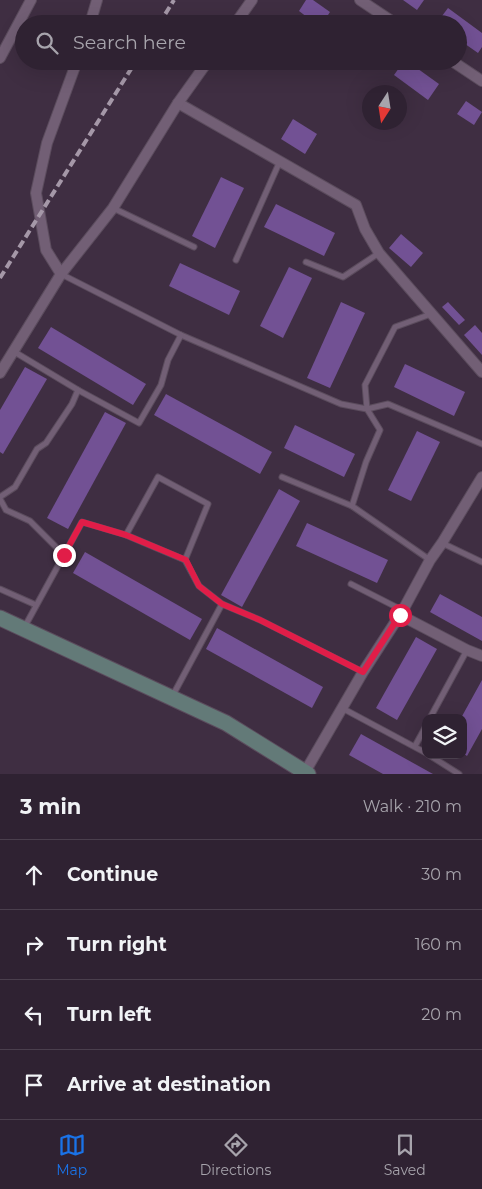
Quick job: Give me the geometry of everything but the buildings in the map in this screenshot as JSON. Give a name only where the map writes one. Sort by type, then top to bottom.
[{"type":"street","points":[[23,15],[31,0]]},
{"type":"street","points":[[93,15],[97,0]]},
{"type":"street","points":[[241,15],[252,0]]},
{"type":"street","points":[[360,0],[382,15]]},
{"type":"street","points":[[0,58],[15,30]]},
{"type":"street","points":[[62,274],[46,250],[36,194],[47,143],[74,70]]},
{"type":"street","points":[[0,373],[62,274],[113,208],[178,103],[202,70]]},
{"type":"street","points":[[466,70],[482,81]]},
{"type":"street","points":[[178,103],[356,205],[365,229],[379,253],[482,372]]},
{"type":"street","points":[[0,618],[226,723],[307,773],[363,672],[482,477]]},
{"type":"street","points":[[401,612],[467,650],[482,656]]},
{"type":"lane","points":[[236,260],[280,160]]},
{"type":"lane","points":[[113,208],[194,247]]},
{"type":"lane","points":[[306,262],[343,277],[379,253]]},
{"type":"lane","points":[[62,274],[182,335],[341,404],[367,409],[388,404],[482,444]]},
{"type":"lane","points":[[352,506],[366,462],[380,430],[367,409],[365,385],[395,327],[431,314]]},
{"type":"lane","points":[[13,351],[78,390],[139,423],[161,385],[168,360],[182,335]]},
{"type":"lane","points":[[64,555],[30,521],[6,510],[0,498],[15,487],[37,449],[46,443],[72,404],[78,390]]},
{"type":"lane","points":[[126,535],[158,477],[208,504],[186,560]]},
{"type":"lane","points":[[282,478],[352,506],[430,560]]},
{"type":"lane","points":[[23,628],[82,522],[126,535],[186,560],[199,586],[222,604],[260,620],[363,672]]},
{"type":"lane","points":[[442,544],[482,562]]},
{"type":"lane","points":[[351,584],[401,612]]},
{"type":"lane","points":[[0,588],[36,605]]},
{"type":"lane","points":[[172,698],[222,604]]},
{"type":"lane","points":[[432,714],[467,650]]},
{"type":"lane","points":[[342,708],[422,751]]},
{"type":"lane","points":[[415,746],[422,733]]},
{"type":"lane","points":[[435,759],[459,774]]},
{"type":"railway","points":[[165,15],[174,0]]},
{"type":"railway","points":[[0,278],[130,70]]},
{"type":"route","points":[[64,555],[82,522],[126,535],[186,560],[199,586],[222,604],[260,620],[363,672],[400,615]]}]
